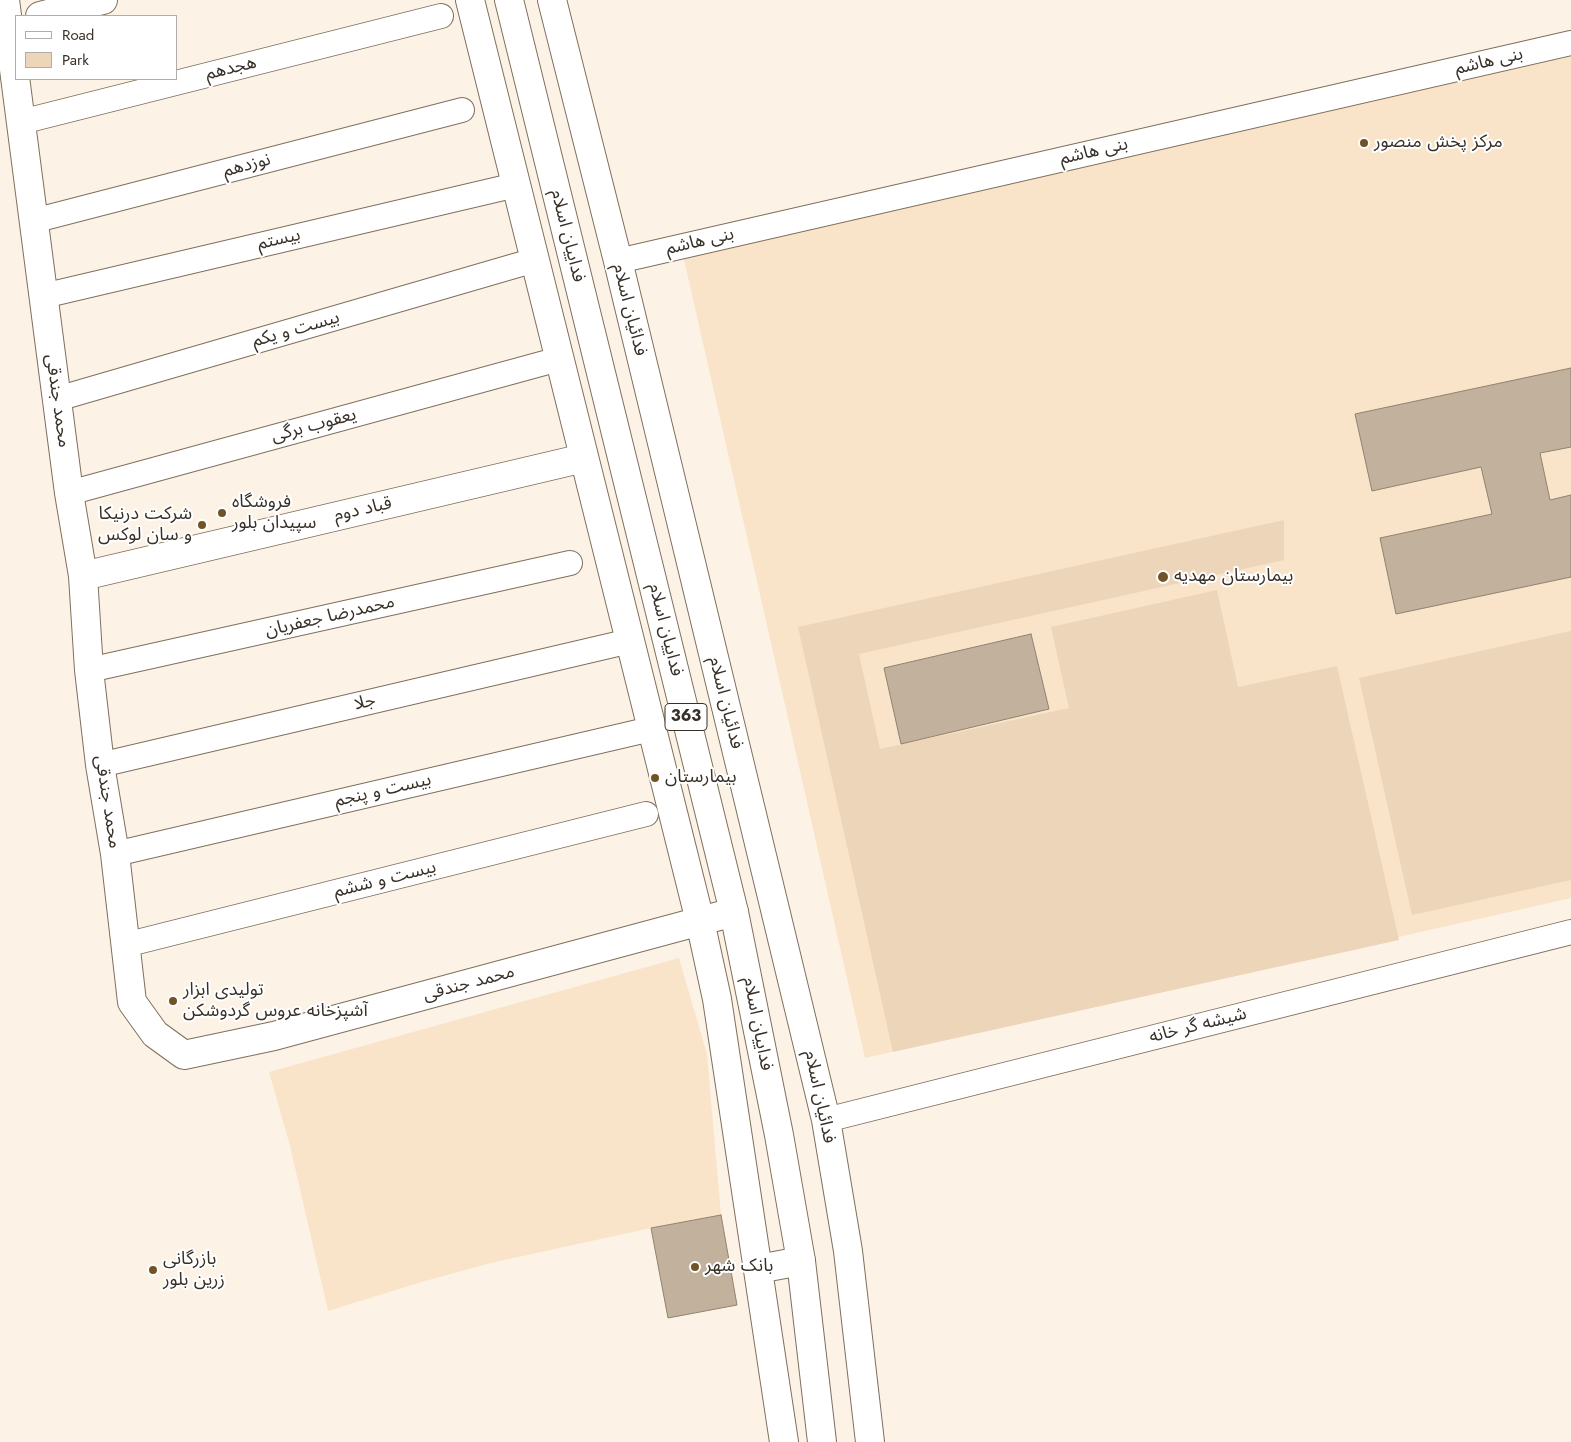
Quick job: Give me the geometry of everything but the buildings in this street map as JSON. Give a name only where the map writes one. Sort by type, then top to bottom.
[{"type":"street","points":[[44,15],[102,0]]},
{"type":"street","points":[[470,0],[700,921],[716,999],[784,1442]]},
{"type":"street","name":"فداییان اسلام","points":[[509,0],[734,912],[779,1135],[801,1261],[822,1442]]},
{"type":"street","name":"فدائیان اسلام","points":[[552,0],[618,261],[826,1120],[848,1251],[870,1442]]},
{"type":"street","name":"محمد جندقی","points":[[9,16],[15,74]]},
{"type":"street","name":"هجدهم","points":[[20,122],[441,16]]},
{"type":"street","name":"بنی هاشم","points":[[618,261],[1571,43]]},
{"type":"street","name":"محمد جندقی","points":[[16,80],[69,493],[83,576],[100,765],[115,854],[132,1002],[155,1034],[184,1055],[274,1036],[734,912]]},
{"type":"street","name":"نوزدهم","points":[[33,221],[462,110]]},
{"type":"street","name":"بیستم","points":[[43,296],[516,185]]},
{"type":"street","name":"بیست و یکم","points":[[57,399],[535,260]]},
{"type":"street","name":"یعقوب برگی","points":[[69,493],[559,359]]},
{"type":"street","name":"قباد دوم","points":[[83,576],[584,458]]},
{"type":"street","name":"محمدرضا جعفریان","points":[[90,670],[570,564]]},
{"type":"street","name":"جلا","points":[[100,765],[630,641]]},
{"type":"street","name":"بیست و پنجم","points":[[115,854],[652,729]]},
{"type":"street","name":"بیست و ششم","points":[[125,945],[646,814]]},
{"type":"street","name":"شیشه گر خانه","points":[[826,1120],[1571,932]]},
{"type":"street","points":[[758,1269],[801,1261]]},
{"type":"shaded area","name":"بیمارستان مهدیه","points":[[1571,55],[1571,898],[865,1058],[683,255]]},
{"type":"shaded area","points":[[679,958],[707,1054],[721,1215],[651,1228],[491,1263],[328,1311],[290,1146],[269,1072]]},
{"type":"green space","points":[[1284,520],[1284,560],[859,654],[880,749],[1069,708],[1051,627],[1217,590],[1238,687],[1337,666],[1399,940],[893,1052],[798,627]]},
{"type":"green space","points":[[1571,631],[1571,880],[1412,915],[1359,678]]},
{"type":"place","name":"مركز پخش منصور","points":[[1364,143]]},
{"type":"place","name":"فروشگاه سپیدان بلور","points":[[222,513]]},
{"type":"place","name":"شرکت درنیکا و سان لوکس","points":[[202,525]]},
{"type":"place","name":"بیمارستان مهدیه","points":[[1163,577]]},
{"type":"place","name":"بیمارستان","points":[[655,778]]},
{"type":"place","name":"تولیدی ابزار آشپزخانه عروس گردوشکن","points":[[173,1001]]},
{"type":"place","name":"بانک شهر","points":[[695,1267]]},
{"type":"place","name":"بازرگانی زرین بلور","points":[[153,1270]]}]
